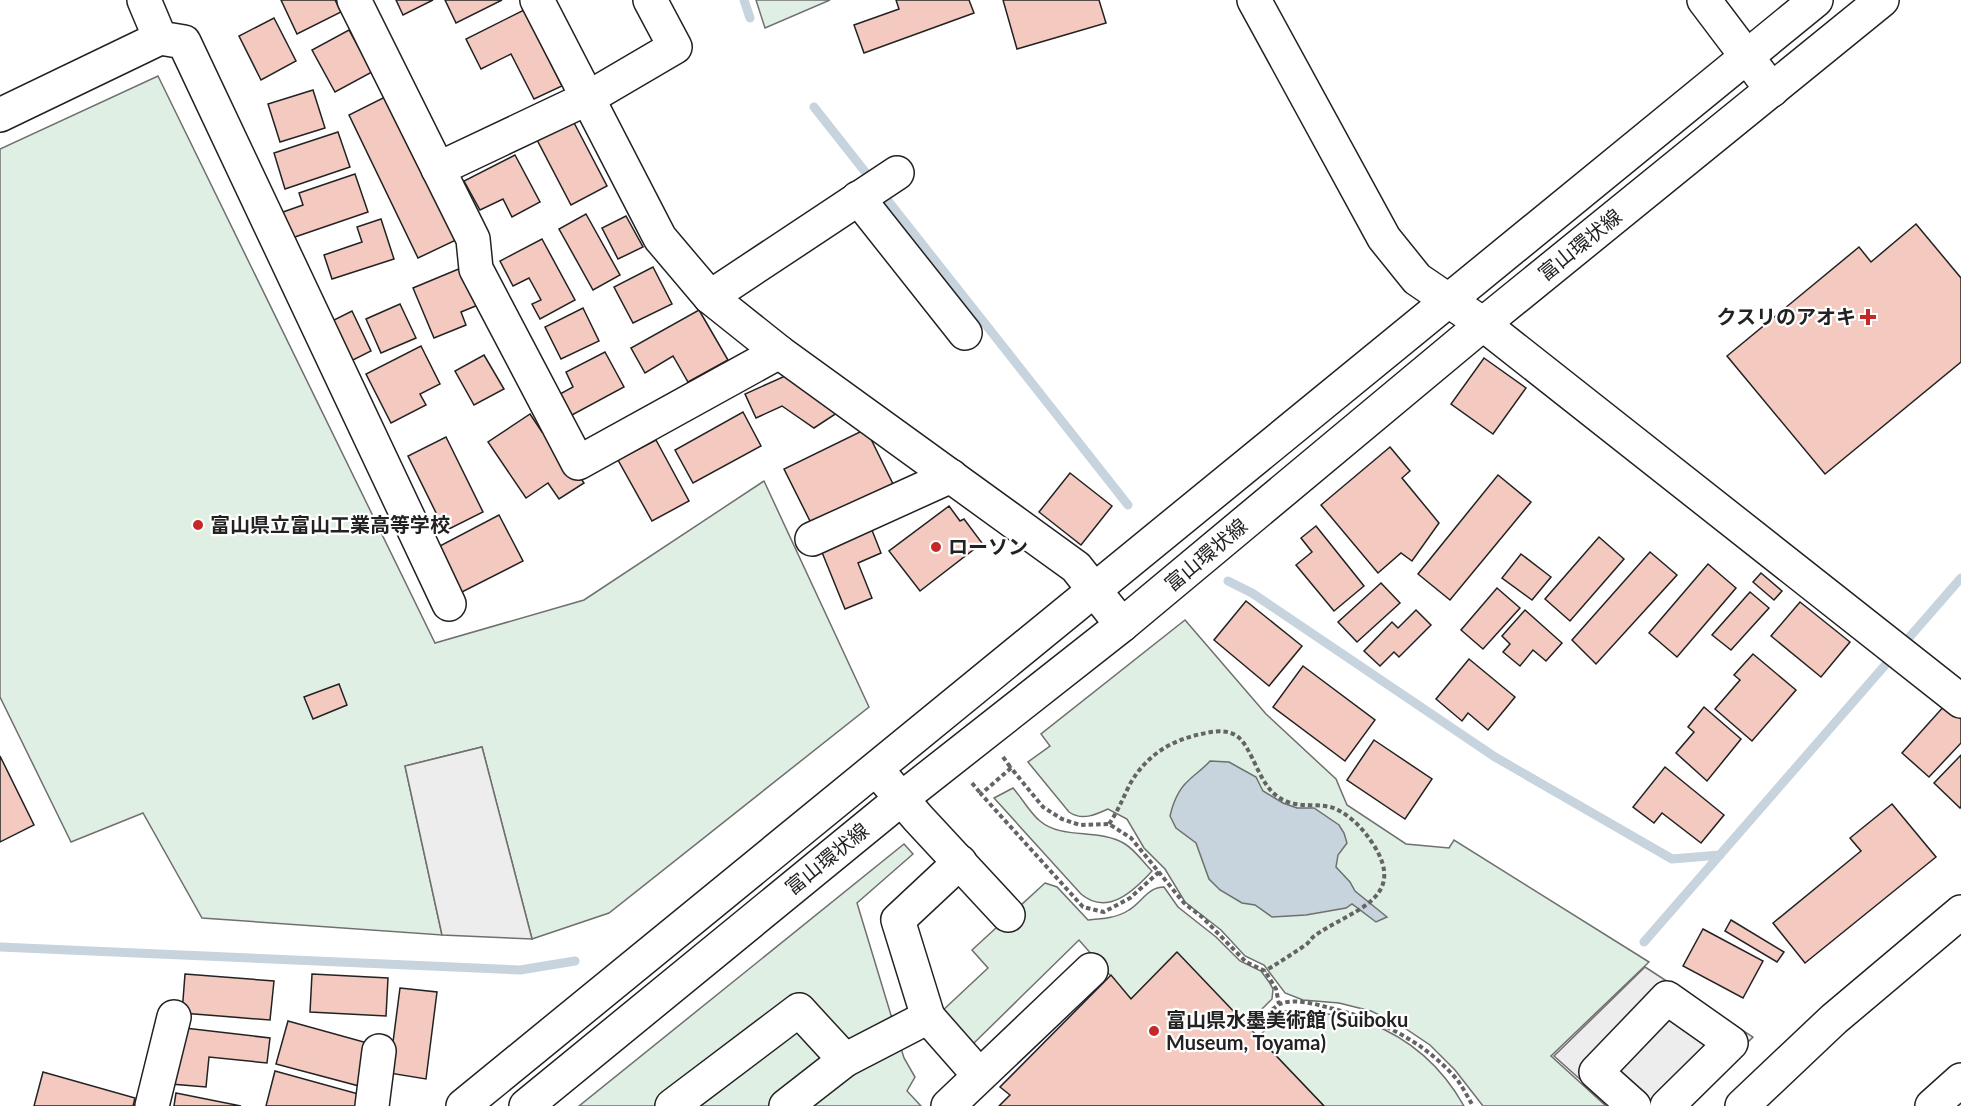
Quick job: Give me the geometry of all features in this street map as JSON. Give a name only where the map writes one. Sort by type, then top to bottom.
[{"type":"street","points":[[144,0],[160,38]]},
{"type":"street","points":[[354,0],[473,239],[476,268],[578,463],[778,352]]},
{"type":"street","points":[[537,0],[660,238],[710,297],[778,352],[1076,567],[1122,625]]},
{"type":"street","points":[[438,169],[588,98],[675,47],[650,0]]},
{"type":"street","points":[[1254,0],[1384,238],[1417,279],[1483,324],[1961,701]]},
{"type":"street","points":[[1704,0],[1772,90]]},
{"type":"street","name":"富山環状線","points":[[463,1106],[1816,0]]},
{"type":"street","name":"富山環状線","points":[[526,1106],[901,799],[1122,625],[1483,324],[1882,0]]},
{"type":"street","points":[[0,115],[160,38],[184,42],[448,604]]},
{"type":"street","points":[[710,297],[877,185],[965,333]]},
{"type":"street","points":[[812,539],[951,476]]},
{"type":"street","points":[[876,769],[1008,915]]},
{"type":"street","points":[[960,862],[898,920],[928,1017],[979,1075]]},
{"type":"street","points":[[1742,1106],[1834,1019],[1961,912]]},
{"type":"street","points":[[948,1106],[1091,970]]},
{"type":"street","points":[[1634,1106],[1596,1072],[1666,998],[1731,1043],[1667,1106]]},
{"type":"street","points":[[672,1106],[799,1010],[844,1060]]},
{"type":"street","points":[[152,1106],[174,1017]]},
{"type":"street","points":[[786,1106],[844,1060],[928,1017]]},
{"type":"street","points":[[372,1106],[379,1051]]},
{"type":"street","points":[[1932,1106],[1961,1080]]},
{"type":"path","points":[[1109,824],[1120,808],[1130,784],[1156,752],[1175,742],[1218,730],[1228,731],[1241,739],[1268,789],[1288,802],[1336,809],[1355,822],[1365,832],[1382,863],[1385,874],[1383,885],[1376,898],[1353,915],[1312,937],[1306,945],[1265,971]]},
{"type":"path","points":[[1001,754],[1043,807],[1062,819],[1080,825],[1109,824],[1131,838],[1184,903],[1202,917],[1246,962],[1265,971],[1276,989],[1279,1004]]},
{"type":"path","points":[[981,794],[1011,768]]},
{"type":"path","points":[[969,780],[1083,907],[1104,912],[1130,898],[1159,872]]},
{"type":"path","points":[[1257,1026],[1279,1004],[1311,1003],[1370,1018],[1405,1035],[1454,1076],[1473,1106]]},
{"type":"green space","points":[[756,0],[830,0],[765,28]]},
{"type":"green space","name":"富山県立富山工業高等学校","points":[[158,76],[435,643],[584,600],[764,481],[869,707],[609,913],[532,939],[482,747],[405,766],[442,935],[202,918],[143,813],[71,842],[0,697],[0,149]]},
{"type":"green space","points":[[1185,620],[1266,714],[1336,779],[1347,805],[1406,844],[1449,848],[1454,840],[1649,962],[1551,1056],[1606,1106],[1483,1106],[1455,1070],[1430,1045],[1400,1025],[1371,1011],[1339,1003],[1303,1000],[1285,993],[1264,965],[1245,956],[1221,930],[1185,902],[1165,869],[1144,848],[1127,819],[1108,809],[1084,817],[1069,812],[1028,762],[1050,746],[1041,734]]},
{"type":"green space","points":[[1013,788],[1036,818],[1049,827],[1115,839],[1132,850],[1152,871],[1137,887],[1119,899],[1100,903],[1091,900],[1081,894],[994,798]]},
{"type":"green space","points":[[904,844],[913,854],[857,903],[904,1058],[915,1077],[907,1091],[921,1106],[579,1106]]},
{"type":"green space","points":[[1045,883],[1057,887],[1088,920],[1120,915],[1134,907],[1149,892],[1164,887],[1178,907],[1216,937],[1240,961],[1261,971],[1273,989],[1272,999],[1246,1025],[1176,953],[1131,999],[1079,940],[972,1045],[941,1012],[988,968],[972,950]]},
{"type":"green space","points":[[1296,1010],[1360,1020],[1398,1037],[1412,1046],[1435,1067],[1464,1106],[1324,1106],[1258,1037],[1285,1011]]},
{"type":"shaded area","points":[[482,747],[532,939],[442,935],[405,766]]},
{"type":"shaded area","points":[[1210,761],[1229,762],[1256,777],[1263,791],[1283,803],[1297,808],[1314,808],[1339,825],[1347,843],[1338,855],[1336,867],[1355,891],[1387,917],[1376,922],[1352,904],[1346,908],[1306,915],[1272,917],[1255,905],[1242,903],[1220,890],[1209,879],[1196,843],[1176,828],[1170,816],[1181,788]]},
{"type":"shaded area","points":[[1645,967],[1753,1037],[1683,1106],[1610,1106],[1554,1056]]},
{"type":"building","points":[[281,0],[335,0],[341,12],[297,34]]},
{"type":"building","points":[[396,0],[433,0],[403,15]]},
{"type":"building","points":[[445,0],[502,0],[456,23]]},
{"type":"building","points":[[896,0],[969,0],[974,13],[864,53],[854,25],[899,9]]},
{"type":"building","points":[[1003,0],[1099,0],[1106,23],[1017,49]]},
{"type":"building","points":[[524,10],[562,86],[534,99],[511,54],[481,69],[466,39]]},
{"type":"building","points":[[274,18],[296,61],[261,80],[239,36]]},
{"type":"building","points":[[349,30],[372,72],[335,92],[312,50]]},
{"type":"building","points":[[313,90],[325,128],[280,142],[268,104]]},
{"type":"building","points":[[387,96],[456,240],[418,258],[349,115]]},
{"type":"building","points":[[571,117],[607,186],[571,205],[535,136]]},
{"type":"building","points":[[338,132],[350,167],[285,189],[274,153]]},
{"type":"building","points":[[515,155],[540,202],[512,217],[503,199],[480,210],[464,181]]},
{"type":"building","points":[[355,174],[368,212],[292,238],[283,212],[303,205],[299,193]]},
{"type":"building","points":[[586,214],[620,275],[593,290],[559,229]]},
{"type":"building","points":[[626,216],[643,247],[618,259],[602,228]]},
{"type":"building","points":[[381,219],[394,259],[332,279],[324,255],[362,242],[357,227]]},
{"type":"building","name":"クスリのアオキ","points":[[1916,224],[1961,278],[1961,362],[1825,474],[1727,356],[1859,247],[1871,262]]},
{"type":"building","points":[[542,239],[575,300],[540,319],[532,304],[541,300],[529,278],[513,286],[500,261]]},
{"type":"building","points":[[653,267],[672,304],[633,323],[614,287]]},
{"type":"building","points":[[461,268],[478,305],[461,312],[466,325],[434,338],[413,288]]},
{"type":"building","points":[[400,304],[416,338],[381,353],[366,319]]},
{"type":"building","points":[[583,308],[599,341],[561,359],[545,327]]},
{"type":"building","points":[[699,310],[728,360],[688,382],[673,356],[645,373],[631,348]]},
{"type":"building","points":[[352,311],[371,351],[343,365],[324,325]]},
{"type":"building","points":[[421,346],[440,384],[420,394],[426,405],[391,423],[366,374]]},
{"type":"building","points":[[605,352],[624,387],[572,415],[560,394],[573,387],[566,372]]},
{"type":"building","points":[[484,355],[504,389],[474,405],[455,371]]},
{"type":"building","points":[[1484,358],[1526,388],[1493,434],[1451,404]]},
{"type":"building","points":[[785,376],[837,413],[814,428],[782,406],[756,418],[745,394]]},
{"type":"building","points":[[743,412],[761,446],[693,483],[675,450]]},
{"type":"building","points":[[530,414],[542,432],[548,429],[584,483],[559,499],[548,483],[526,498],[488,442]]},
{"type":"building","points":[[866,429],[893,484],[811,523],[784,469]]},
{"type":"building","points":[[446,437],[483,512],[445,531],[408,456]]},
{"type":"building","points":[[656,440],[689,501],[652,521],[618,460]]},
{"type":"building","points":[[1390,447],[1410,471],[1402,478],[1439,523],[1412,561],[1401,553],[1378,573],[1321,505]]},
{"type":"building","points":[[1070,473],[1112,506],[1081,545],[1039,512]]},
{"type":"building","points":[[1498,475],[1531,502],[1450,600],[1418,574]]},
{"type":"building","name":"ローソン","points":[[949,506],[960,521],[964,519],[982,543],[920,591],[889,551]]},
{"type":"building","points":[[499,515],[523,561],[460,593],[436,548]]},
{"type":"building","points":[[868,520],[881,553],[858,563],[872,598],[845,609],[817,540]]},
{"type":"building","points":[[1316,526],[1364,586],[1334,611],[1296,565],[1312,552],[1301,538]]},
{"type":"building","points":[[1599,537],[1624,559],[1570,621],[1545,599]]},
{"type":"building","points":[[1650,552],[1677,575],[1596,664],[1572,640]]},
{"type":"building","points":[[1521,554],[1551,577],[1532,600],[1502,578]]},
{"type":"building","points":[[1708,564],[1736,588],[1677,657],[1649,633]]},
{"type":"building","points":[[1761,573],[1782,591],[1774,600],[1753,582]]},
{"type":"building","points":[[1381,583],[1400,603],[1357,642],[1338,622]]},
{"type":"building","points":[[1497,588],[1520,608],[1483,649],[1461,630]]},
{"type":"building","points":[[1750,592],[1769,608],[1731,650],[1712,635]]},
{"type":"building","points":[[1246,601],[1302,646],[1269,686],[1214,640]]},
{"type":"building","points":[[1800,602],[1850,642],[1821,677],[1771,636]]},
{"type":"building","points":[[1416,610],[1431,625],[1399,657],[1394,652],[1380,666],[1364,651],[1392,622],[1398,628]]},
{"type":"building","points":[[1525,610],[1562,643],[1546,661],[1533,650],[1520,666],[1503,652],[1510,644],[1502,636]]},
{"type":"building","points":[[1753,654],[1796,690],[1752,741],[1715,709],[1740,680],[1734,675]]},
{"type":"building","points":[[1469,659],[1515,697],[1488,730],[1468,713],[1462,721],[1436,699]]},
{"type":"building","points":[[1303,666],[1375,720],[1345,761],[1273,707]]},
{"type":"building","points":[[339,684],[347,705],[313,719],[304,697]]},
{"type":"building","points":[[1945,705],[1961,719],[1961,743],[1929,777],[1902,753]]},
{"type":"building","points":[[1704,707],[1741,739],[1707,781],[1676,753],[1694,732],[1688,727]]},
{"type":"building","points":[[1374,740],[1432,779],[1405,819],[1347,780]]},
{"type":"building","points":[[1961,755],[1961,806],[1960,808],[1934,783]]},
{"type":"building","points":[[0,756],[34,825],[0,842]]},
{"type":"building","points":[[1665,767],[1724,815],[1701,843],[1662,813],[1654,823],[1633,807]]},
{"type":"building","points":[[1892,804],[1936,857],[1805,963],[1773,923],[1861,851],[1850,838]]},
{"type":"building","points":[[1731,920],[1784,952],[1777,962],[1725,931]]},
{"type":"building","points":[[1703,929],[1763,961],[1743,998],[1683,966]]},
{"type":"building","name":"富山県水墨美術館 (Suiboku Museum, Toyama)","points":[[1177,952],[1324,1106],[999,1106],[1010,1095],[1000,1087],[1111,975],[1131,999]]},
{"type":"building","points":[[185,974],[274,981],[270,1020],[182,1013]]},
{"type":"building","points":[[312,974],[388,978],[386,1016],[310,1012]]},
{"type":"building","points":[[400,988],[437,992],[426,1079],[389,1073]]},
{"type":"building","points":[[288,1021],[371,1044],[359,1086],[276,1064]]},
{"type":"building","points":[[176,1027],[270,1038],[267,1063],[209,1057],[206,1087],[171,1084]]},
{"type":"building","points":[[275,1071],[362,1095],[359,1106],[266,1106]]},
{"type":"building","points":[[43,1072],[135,1098],[133,1106],[34,1106]]},
{"type":"building","points":[[176,1093],[241,1106],[174,1106]]},
{"type":"waterway","points":[[744,0],[750,18]]},
{"type":"waterway","points":[[814,107],[1128,505]]},
{"type":"waterway","points":[[1644,942],[1961,578]]},
{"type":"waterway","points":[[1228,581],[1252,593],[1495,757],[1672,859],[1720,855]]},
{"type":"waterway","points":[[0,947],[520,970],[575,961]]},
{"type":"place","name":"クスリのアオキ","points":[[1868,317]]},
{"type":"place","name":"富山県立富山工業高等学校","points":[[198,525]]},
{"type":"place","name":"ローソン","points":[[936,547]]},
{"type":"place","name":"富山県水墨美術館 (Suiboku Museum, Toyama)","points":[[1154,1031]]}]
